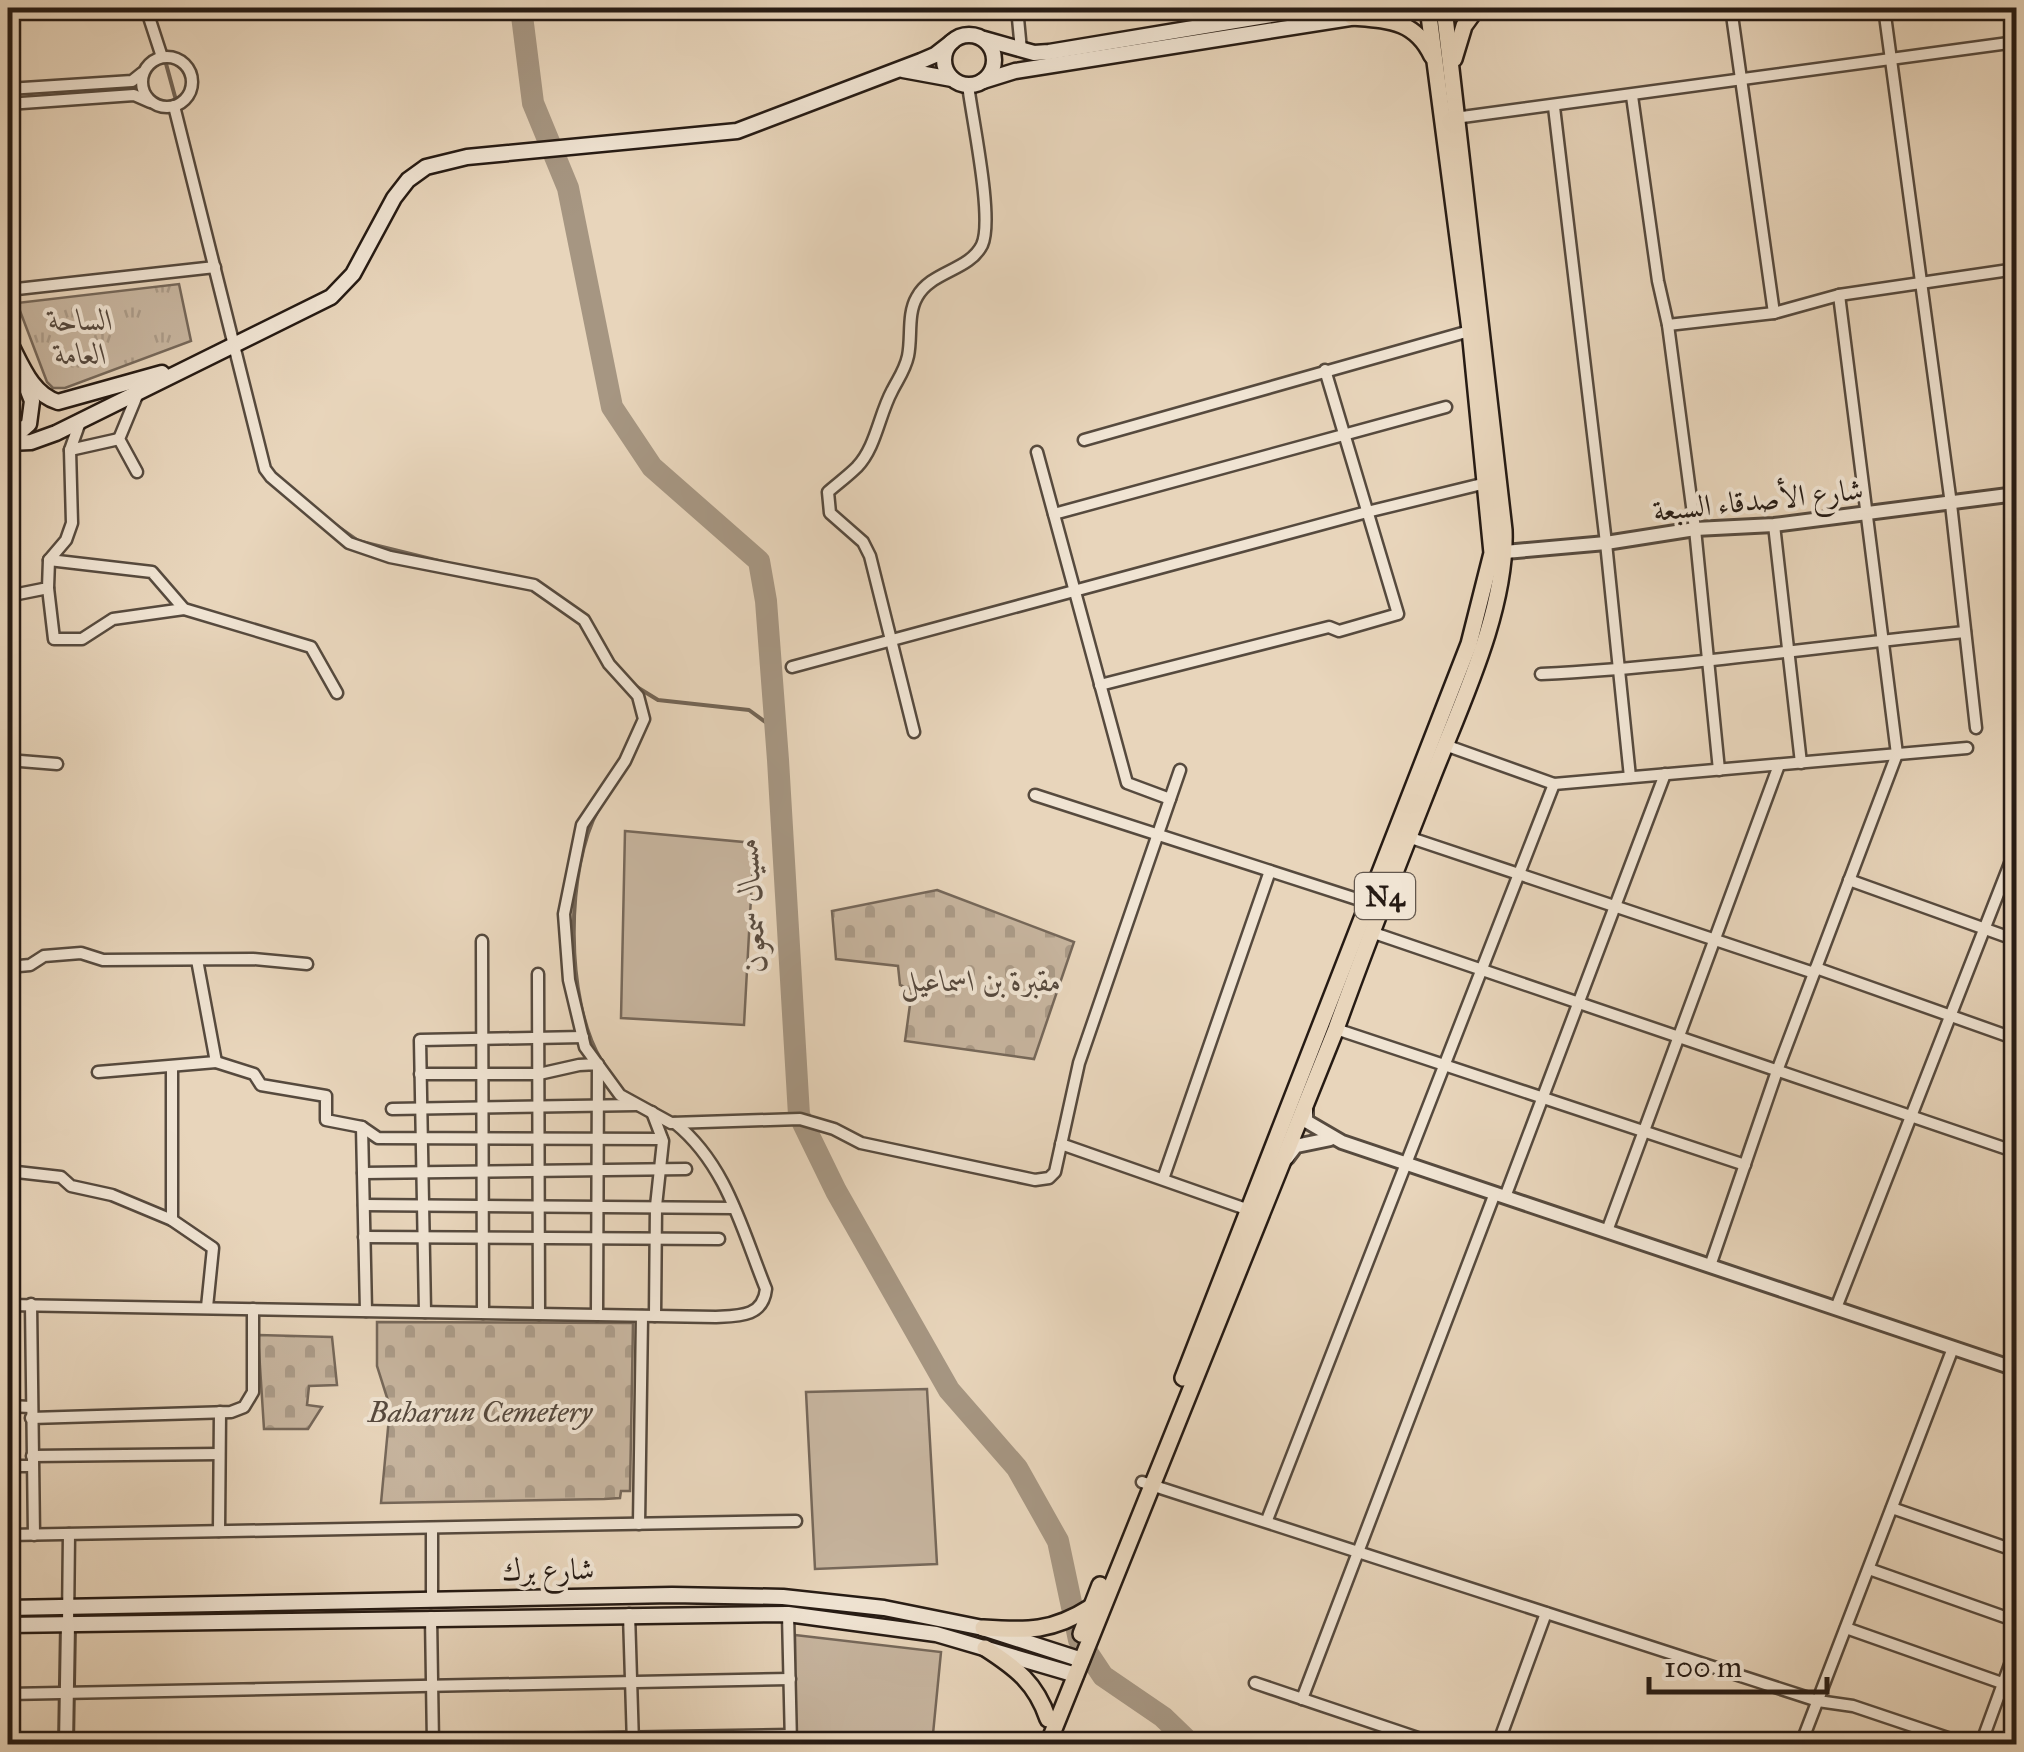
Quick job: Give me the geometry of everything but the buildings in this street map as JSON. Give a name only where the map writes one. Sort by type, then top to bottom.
[{"type":"highway","name":"N4","points":[[1038,1744],[1075,1666],[1091,1607],[1336,1029],[1469,644],[1492,553],[1476,329],[1455,118],[1428,8]]},
{"type":"highway","name":"N4","points":[[1048,1744],[1366,902],[1445,745],[1481,653],[1505,552],[1443,68],[1444,8]]},
{"type":"highway","points":[[1352,17],[1406,24],[1426,43],[1443,68],[1478,8]]},
{"type":"highway","points":[[982,1628],[1026,1631],[1057,1626],[1091,1607]]},
{"type":"highway","points":[[985,1648],[1022,1672],[1037,1691],[1048,1719]]},
{"type":"main road","points":[[8,443],[31,442],[80,422],[331,297],[352,274],[394,198],[408,180],[426,167],[467,157],[737,132],[936,55],[968,35],[1022,50],[1050,52],[1313,8]]},
{"type":"main road","points":[[892,70],[919,71],[968,86],[1015,71],[1414,8]]},
{"type":"main road","points":[[983,81],[995,60],[984,40]]},
{"type":"main road","points":[[952,79],[944,64],[947,48],[953,41]]},
{"type":"main road","points":[[9,342],[34,386],[44,398],[58,402],[202,362]]},
{"type":"main road","points":[[8,434],[21,431],[32,414],[32,401],[9,342]]},
{"type":"main road","name":"شارع برك","points":[[8,1608],[672,1595],[783,1597],[884,1608],[982,1628],[1075,1666]]},
{"type":"main road","name":"شارع برك","points":[[8,1625],[788,1614],[936,1634],[1075,1666]]},
{"type":"street","points":[[146,8],[162,57]]},
{"type":"street","points":[[1017,8],[1022,50]]},
{"type":"street","points":[[1730,8],[1774,312]]},
{"type":"street","points":[[1884,8],[1951,504],[1976,728]]},
{"type":"street","points":[[1455,118],[2016,42]]},
{"type":"street","points":[[8,88],[132,80],[162,57],[178,60],[190,72],[191,89],[182,102],[166,108],[134,95],[8,104]]},
{"type":"street","points":[[143,72],[142,88],[151,102]]},
{"type":"street","points":[[914,732],[870,556],[863,542],[830,514],[828,492],[858,466],[872,442],[890,393],[906,366],[912,340],[911,314],[918,295],[932,279],[970,259],[982,245],[986,222],[968,86]]},
{"type":"street","points":[[1632,96],[1695,530],[1719,770]]},
{"type":"street","points":[[8,1305],[716,1318],[758,1311],[765,1301],[766,1290],[713,1162],[696,1140],[674,1123],[620,1095],[585,1047],[570,980],[564,914],[582,825],[625,760],[644,718],[638,696],[609,664],[584,620],[534,585],[390,557],[349,543],[265,469],[174,106]]},
{"type":"street","points":[[1554,106],[1630,778]]},
{"type":"street","points":[[8,290],[215,267]]},
{"type":"street","points":[[1668,325],[1774,312],[1839,294],[2016,269]]},
{"type":"street","points":[[1710,1266],[1777,1070],[1897,754],[1839,294]]},
{"type":"street","points":[[1084,440],[1476,329]]},
{"type":"street","points":[[1100,684],[1398,614],[1325,370]]},
{"type":"street","points":[[119,439],[138,393]]},
{"type":"street","points":[[1054,514],[1446,407]]},
{"type":"street","points":[[80,422],[70,450],[72,522],[66,540],[48,560],[54,639],[82,638],[113,618],[184,609],[311,647],[336,693]]},
{"type":"street","points":[[70,450],[119,439]]},
{"type":"street","points":[[119,439],[137,472]]},
{"type":"street","points":[[1037,452],[1127,784],[1170,799]]},
{"type":"street","points":[[792,667],[1486,483]]},
{"type":"street","name":"شارع الأصدقاء السبعة","points":[[1505,552],[1774,525],[2016,494]]},
{"type":"street","points":[[1774,525],[1801,763]]},
{"type":"street","points":[[48,560],[152,572],[184,609]]},
{"type":"street","points":[[8,596],[48,588]]},
{"type":"street","points":[[1541,674],[1708,663],[1788,650],[1965,632]]},
{"type":"street","points":[[1445,745],[1554,784],[1967,748]]},
{"type":"street","points":[[8,760],[57,764]]},
{"type":"street","points":[[1606,1231],[1779,765]]},
{"type":"street","points":[[674,1123],[800,1118],[862,1143],[1040,1180],[1049,1178],[1055,1172],[1079,1063],[1180,770]]},
{"type":"street","points":[[1302,1699],[1542,1096],[1665,774]]},
{"type":"street","points":[[1267,1520],[1554,784]]},
{"type":"street","points":[[1035,795],[1366,902]]},
{"type":"street","points":[[1401,835],[2016,1040]]},
{"type":"street","points":[[1836,1308],[2016,848]]},
{"type":"street","points":[[1164,1179],[1270,871]]},
{"type":"street","points":[[1849,880],[2016,940]]},
{"type":"street","points":[[1370,932],[2016,1152]]},
{"type":"street","points":[[482,941],[484,1313]]},
{"type":"street","points":[[8,966],[30,965],[44,956],[80,953],[103,960],[253,959],[307,964]]},
{"type":"street","points":[[198,960],[216,1062]]},
{"type":"street","points":[[538,974],[539,1314]]},
{"type":"street","points":[[1336,1029],[1745,1165]]},
{"type":"street","points":[[425,1312],[420,1040],[583,1037]]},
{"type":"street","points":[[98,1072],[216,1062],[254,1074],[261,1085],[326,1096],[326,1120],[362,1126],[378,1138],[662,1138]]},
{"type":"street","points":[[420,1074],[538,1074],[598,1064]]},
{"type":"street","points":[[597,1315],[598,1064]]},
{"type":"street","points":[[172,1067],[172,1220]]},
{"type":"street","points":[[1306,1103],[1306,1120],[1312,1127],[1342,1142]]},
{"type":"street","points":[[392,1109],[638,1105]]},
{"type":"street","points":[[652,1112],[662,1138],[654,1316]]},
{"type":"street","points":[[362,1126],[366,1311]]},
{"type":"street","points":[[1280,1166],[1296,1146],[1326,1138],[1342,1142],[2016,1369]]},
{"type":"street","points":[[1061,1144],[1249,1210]]},
{"type":"street","points":[[363,1173],[686,1169]]},
{"type":"street","points":[[8,1171],[61,1177],[71,1186],[112,1196],[172,1220],[213,1248],[207,1307]]},
{"type":"street","points":[[364,1206],[734,1208]]},
{"type":"street","points":[[364,1237],[719,1239]]},
{"type":"street","points":[[31,1304],[34,1535]]},
{"type":"street","points":[[8,1406],[31,1412],[232,1412],[250,1400],[253,1309]]},
{"type":"street","points":[[639,1524],[642,1316]]},
{"type":"street","points":[[1802,1744],[1953,1348]]},
{"type":"street","points":[[219,1531],[220,1412]]},
{"type":"street","points":[[8,1466],[32,1461],[220,1454]]},
{"type":"street","points":[[1146,1483],[1818,1701],[1853,1706],[1966,1744]]},
{"type":"street","points":[[1892,1508],[2016,1551]]},
{"type":"street","points":[[8,1535],[796,1521]]},
{"type":"street","points":[[432,1528],[432,1600]]},
{"type":"street","points":[[66,1744],[69,1534]]},
{"type":"street","points":[[1869,1569],[2016,1620]]},
{"type":"street","points":[[628,1614],[633,1741]]},
{"type":"street","points":[[232,1744],[791,1740],[788,1614]]},
{"type":"street","points":[[1498,1744],[1546,1614]]},
{"type":"street","points":[[431,1617],[433,1742]]},
{"type":"street","points":[[1846,1628],[2016,1688]]},
{"type":"street","points":[[1981,1744],[2016,1648]]},
{"type":"street","points":[[8,1694],[790,1679]]},
{"type":"street","points":[[1256,1683],[1436,1744]]},
{"type":"green space","name":"الساحة العامة","points":[[179,284],[191,341],[65,388],[53,388],[47,382],[17,303]]},
{"type":"green space","points":[[625,831],[754,843],[744,1025],[621,1018]]},
{"type":"green space","name":"مقبرة بن اسماعيل","points":[[937,890],[1074,942],[1034,1059],[905,1041],[912,990],[900,985],[898,966],[836,959],[832,911]]},
{"type":"green space","name":"Baharun Cemetery","points":[[377,1322],[633,1323],[630,1491],[621,1491],[620,1498],[604,1499],[381,1503],[390,1407],[377,1366]]},
{"type":"green space","name":"Baharun Cemetery","points":[[258,1335],[332,1337],[337,1385],[309,1386],[307,1405],[322,1407],[308,1429],[264,1429]]},
{"type":"green space","points":[[927,1389],[937,1564],[815,1569],[806,1392]]},
{"type":"green space","points":[[795,1635],[941,1652],[932,1744],[795,1744]]},
{"type":"waterway","name":"مسيال سمعون","points":[[521,8],[533,103],[568,188],[612,407],[652,467],[759,561],[766,601],[778,760],[799,1115],[836,1191],[949,1390],[1017,1468],[1058,1541],[1079,1640],[1103,1676],[1163,1717],[1191,1744]]},
{"type":"waterway","points":[[165,60],[177,104]]},
{"type":"waterway","points":[[331,522],[358,541],[443,562]]},
{"type":"waterway","points":[[632,684],[658,700],[749,710],[775,729]]},
{"type":"waterway","points":[[599,808],[580,864],[574,934],[581,1004],[601,1060]]}]
